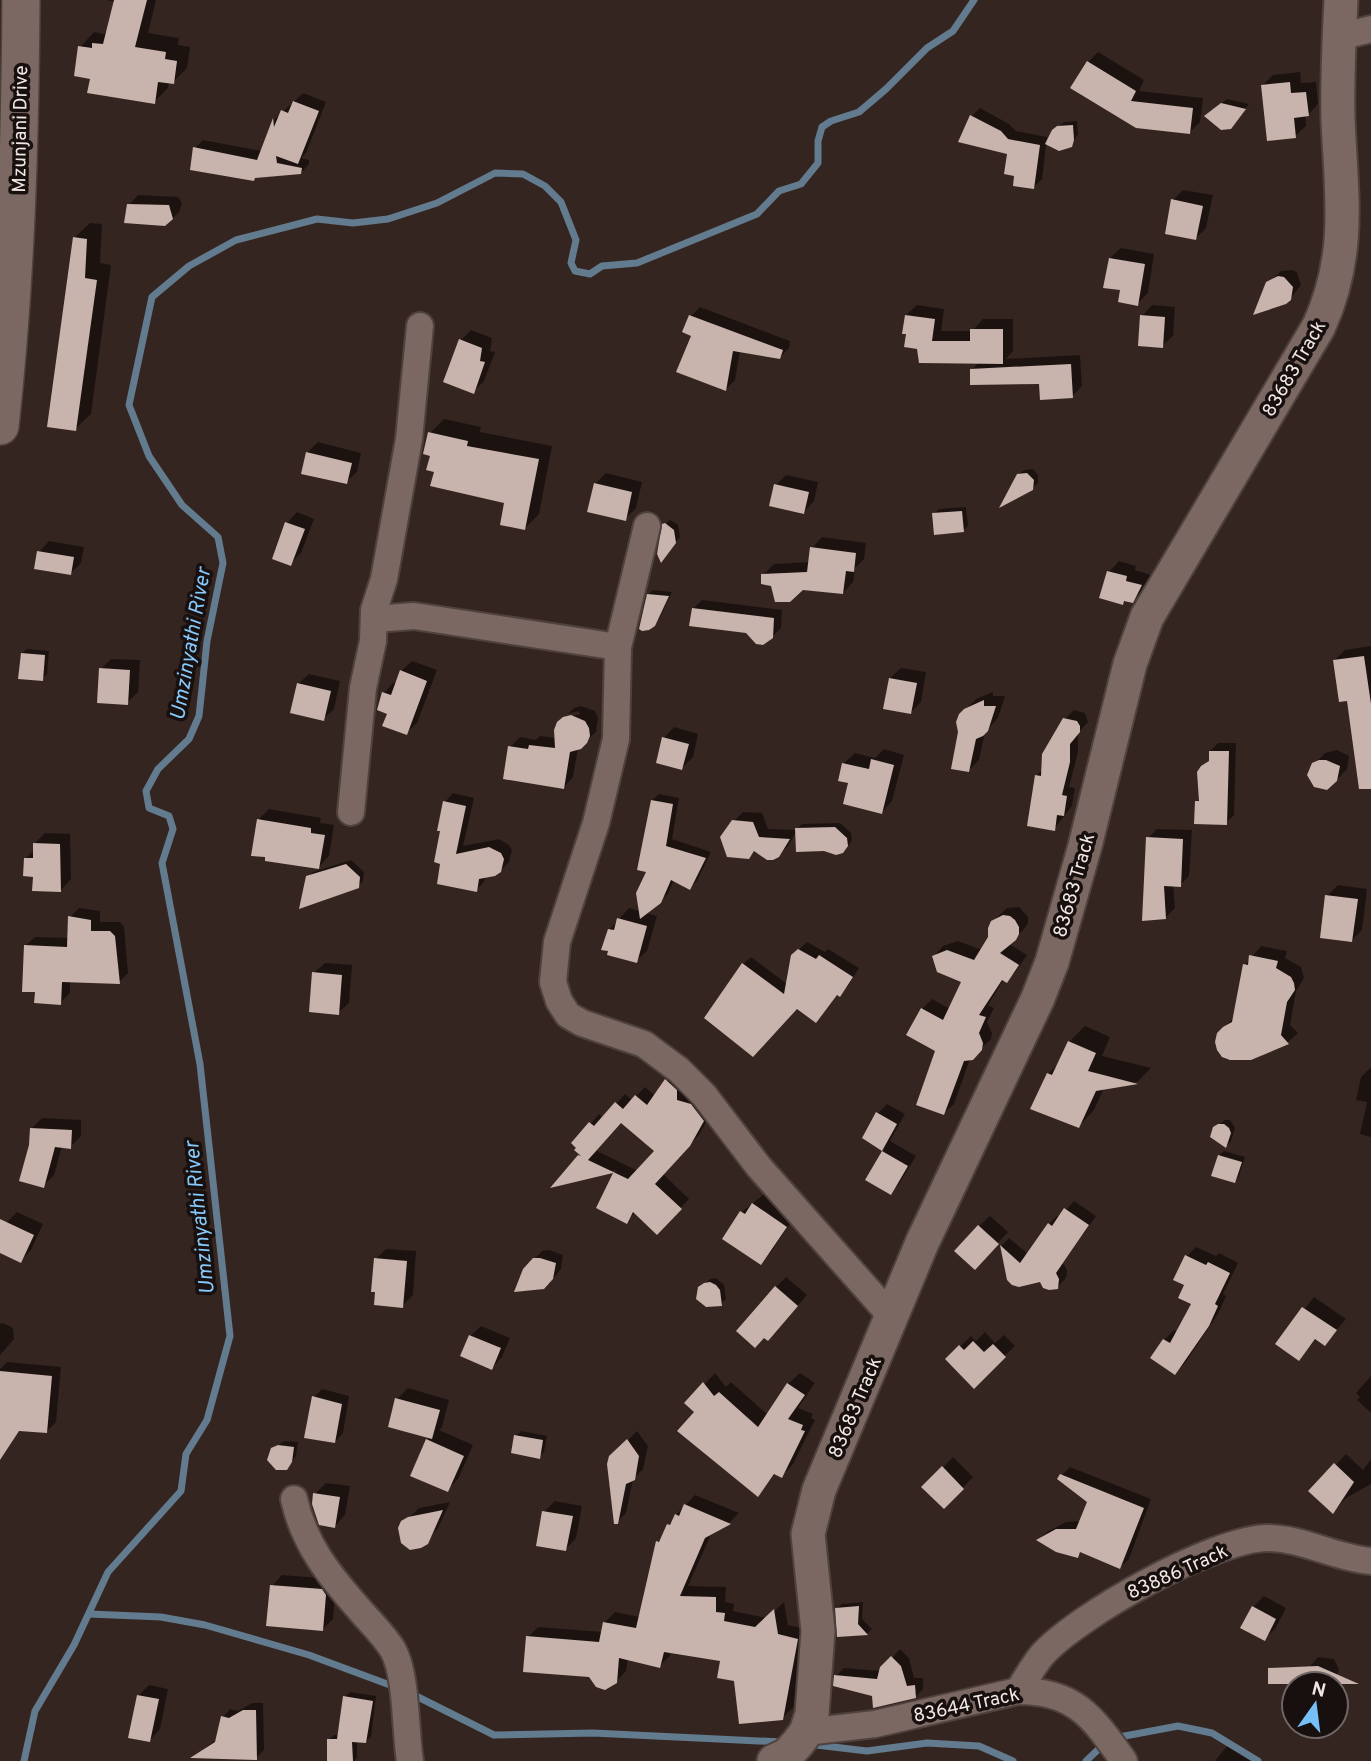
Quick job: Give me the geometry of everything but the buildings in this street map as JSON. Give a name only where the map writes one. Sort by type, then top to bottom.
[{"type":"main road","name":"Mzunjani Drive","points":[[0,426],[9,343],[6,288],[17,205],[21,0]]},
{"type":"street","name":"83683 Track","points":[[774,1761],[788,1755],[806,1732],[812,1714],[817,1631],[808,1534],[819,1490],[922,1243],[1038,998],[1052,962],[1092,820],[1130,664],[1147,617],[1319,326],[1328,306],[1340,253],[1343,204],[1338,118],[1340,0]]},
{"type":"street","points":[[1339,37],[1371,29]]},
{"type":"street","points":[[351,812],[363,688],[373,640],[374,610],[384,579],[408,439],[420,326]]},
{"type":"street","points":[[647,526],[618,646],[616,739],[596,823],[557,942],[553,982],[559,1001],[568,1015],[582,1023],[644,1044],[679,1070],[704,1095],[767,1177],[891,1316]]},
{"type":"street","points":[[373,619],[414,616],[618,646]]},
{"type":"street","points":[[294,1499],[300,1524],[318,1557],[394,1652],[401,1675],[410,1761]]},
{"type":"street","name":"83886 Track","points":[[1018,1691],[1044,1654],[1070,1631],[1118,1599],[1189,1562],[1265,1538],[1289,1540],[1350,1559],[1371,1561]]},
{"type":"street","name":"83644 Track","points":[[806,1732],[875,1724],[1018,1691],[1054,1693],[1069,1700],[1092,1720],[1107,1750],[1124,1761]]},
{"type":"waterway","name":"Umzinyathi River","points":[[24,1761],[35,1711],[74,1645],[108,1572],[181,1491],[186,1454],[207,1420],[230,1336],[200,1064],[162,863],[173,829],[169,816],[149,808],[146,791],[158,769],[189,739],[199,716],[207,641],[223,563],[218,537],[182,505],[149,456],[129,405],[152,297],[189,266],[236,240],[317,219],[353,223],[388,219],[437,203],[495,173],[523,174],[545,186],[561,202],[576,240],[571,263],[575,271],[590,274],[602,266],[637,263],[757,214],[779,191],[801,184],[818,163],[818,141],[822,127],[831,121],[859,112],[927,48],[953,31],[974,0]]},
{"type":"waterway","points":[[89,1614],[161,1617],[205,1625],[309,1655],[398,1688]]},
{"type":"waterway","points":[[412,1694],[494,1735],[593,1733],[782,1742]]},
{"type":"waterway","points":[[1114,1738],[1178,1726],[1212,1733],[1258,1761]]},
{"type":"waterway","points":[[808,1744],[867,1751],[927,1743],[979,1746],[1013,1761]]},
{"type":"waterway","points":[[1086,1761],[1104,1744]]}]
